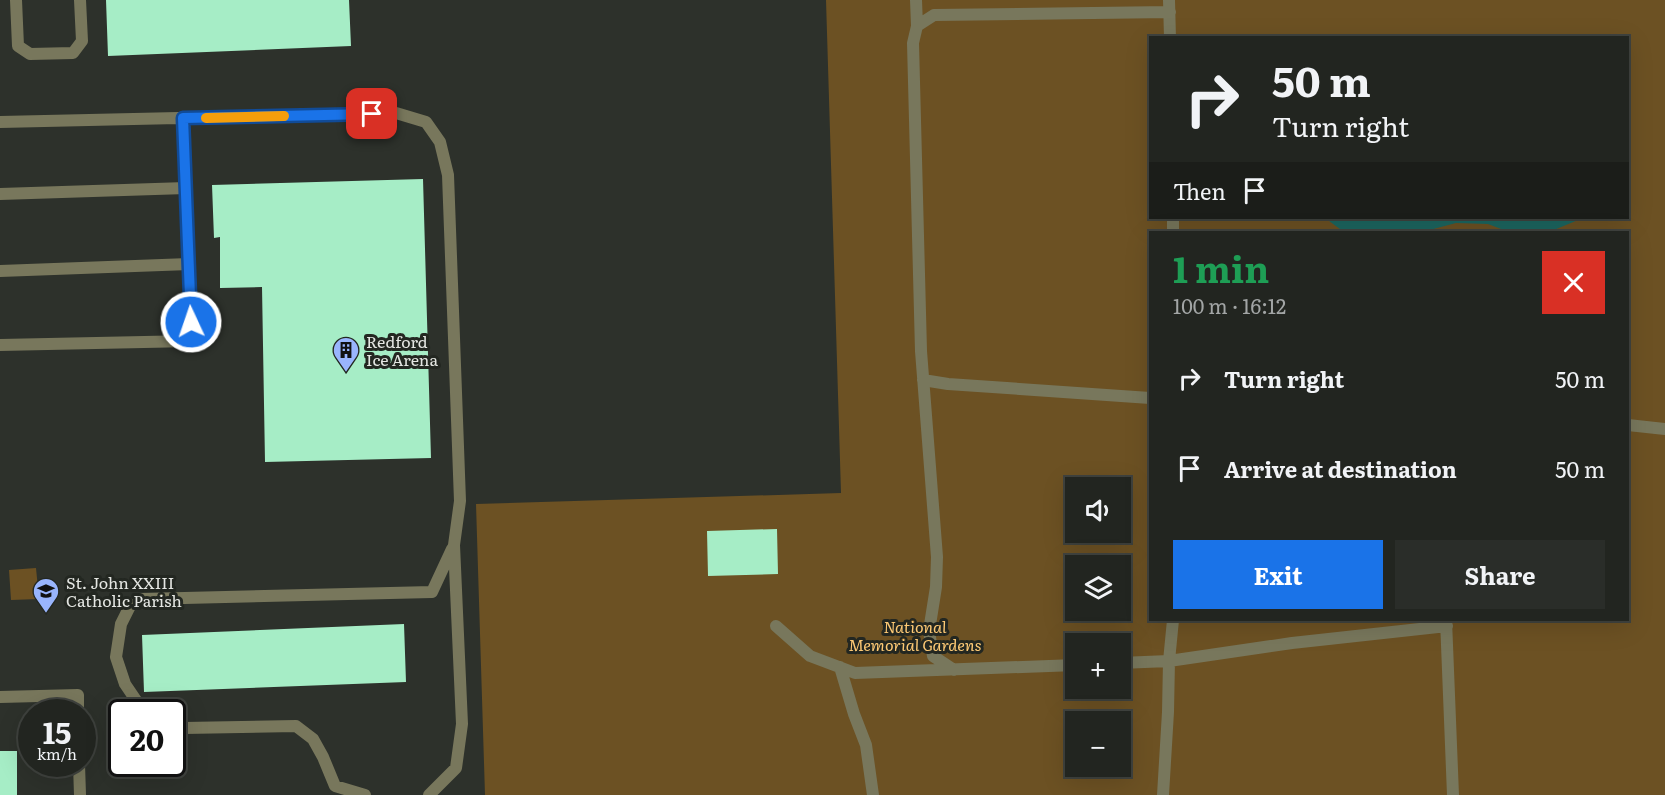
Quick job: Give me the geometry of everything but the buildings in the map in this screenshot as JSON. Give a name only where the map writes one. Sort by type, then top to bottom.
[{"type":"lane","points":[[16,0],[18,46],[30,54],[74,53],[82,41],[80,0]]},
{"type":"lane","points":[[916,0],[917,26],[913,43],[919,306],[937,557],[936,587],[928,631],[933,656],[954,670]]},
{"type":"lane","points":[[917,26],[933,15],[1169,6],[1170,36]]},
{"type":"lane","points":[[0,122],[396,113],[426,123],[440,142],[448,175],[460,501],[454,545],[462,724],[456,768],[429,795]]},
{"type":"lane","points":[[0,345],[192,341],[183,118]]},
{"type":"lane","points":[[0,194],[186,188]]},
{"type":"lane","points":[[0,271],[189,264]]},
{"type":"lane","points":[[923,380],[948,384],[1149,398]]},
{"type":"lane","points":[[1629,425],[1665,429]]},
{"type":"lane","points":[[136,699],[126,684],[116,657],[122,624],[130,606],[143,599],[432,592],[454,545]]},
{"type":"lane","points":[[1163,795],[1173,621]]},
{"type":"lane","points":[[1131,663],[1169,661],[1447,623],[1453,795]]},
{"type":"lane","points":[[776,626],[810,656],[855,673],[1065,665]]},
{"type":"lane","points":[[840,667],[866,745],[873,795]]},
{"type":"lane","points":[[0,697],[78,695],[78,699]]},
{"type":"lane","points":[[186,728],[296,726],[313,739],[335,786],[365,795]]},
{"type":"lane","points":[[79,777],[80,795]]},
{"type":"green space","name":"National Memorial Gardens","points":[[826,0],[1665,0],[1665,795],[485,795],[476,504],[841,493]]},
{"type":"green space","points":[[36,568],[39,599],[11,600],[9,570]]},
{"type":"water","points":[[1326,219],[1581,219],[1551,231],[1506,231],[1488,224],[1456,223],[1426,231],[1343,231]]},
{"type":"slow traffic","points":[[206,118],[284,116]]},
{"type":"place","name":"Redford Ice Arena","points":[[346,373]]},
{"type":"place","name":"St. John XXIII Catholic Parish","points":[[46,614]]},
{"type":"route","points":[[191,322],[183,118],[372,114]]}]
